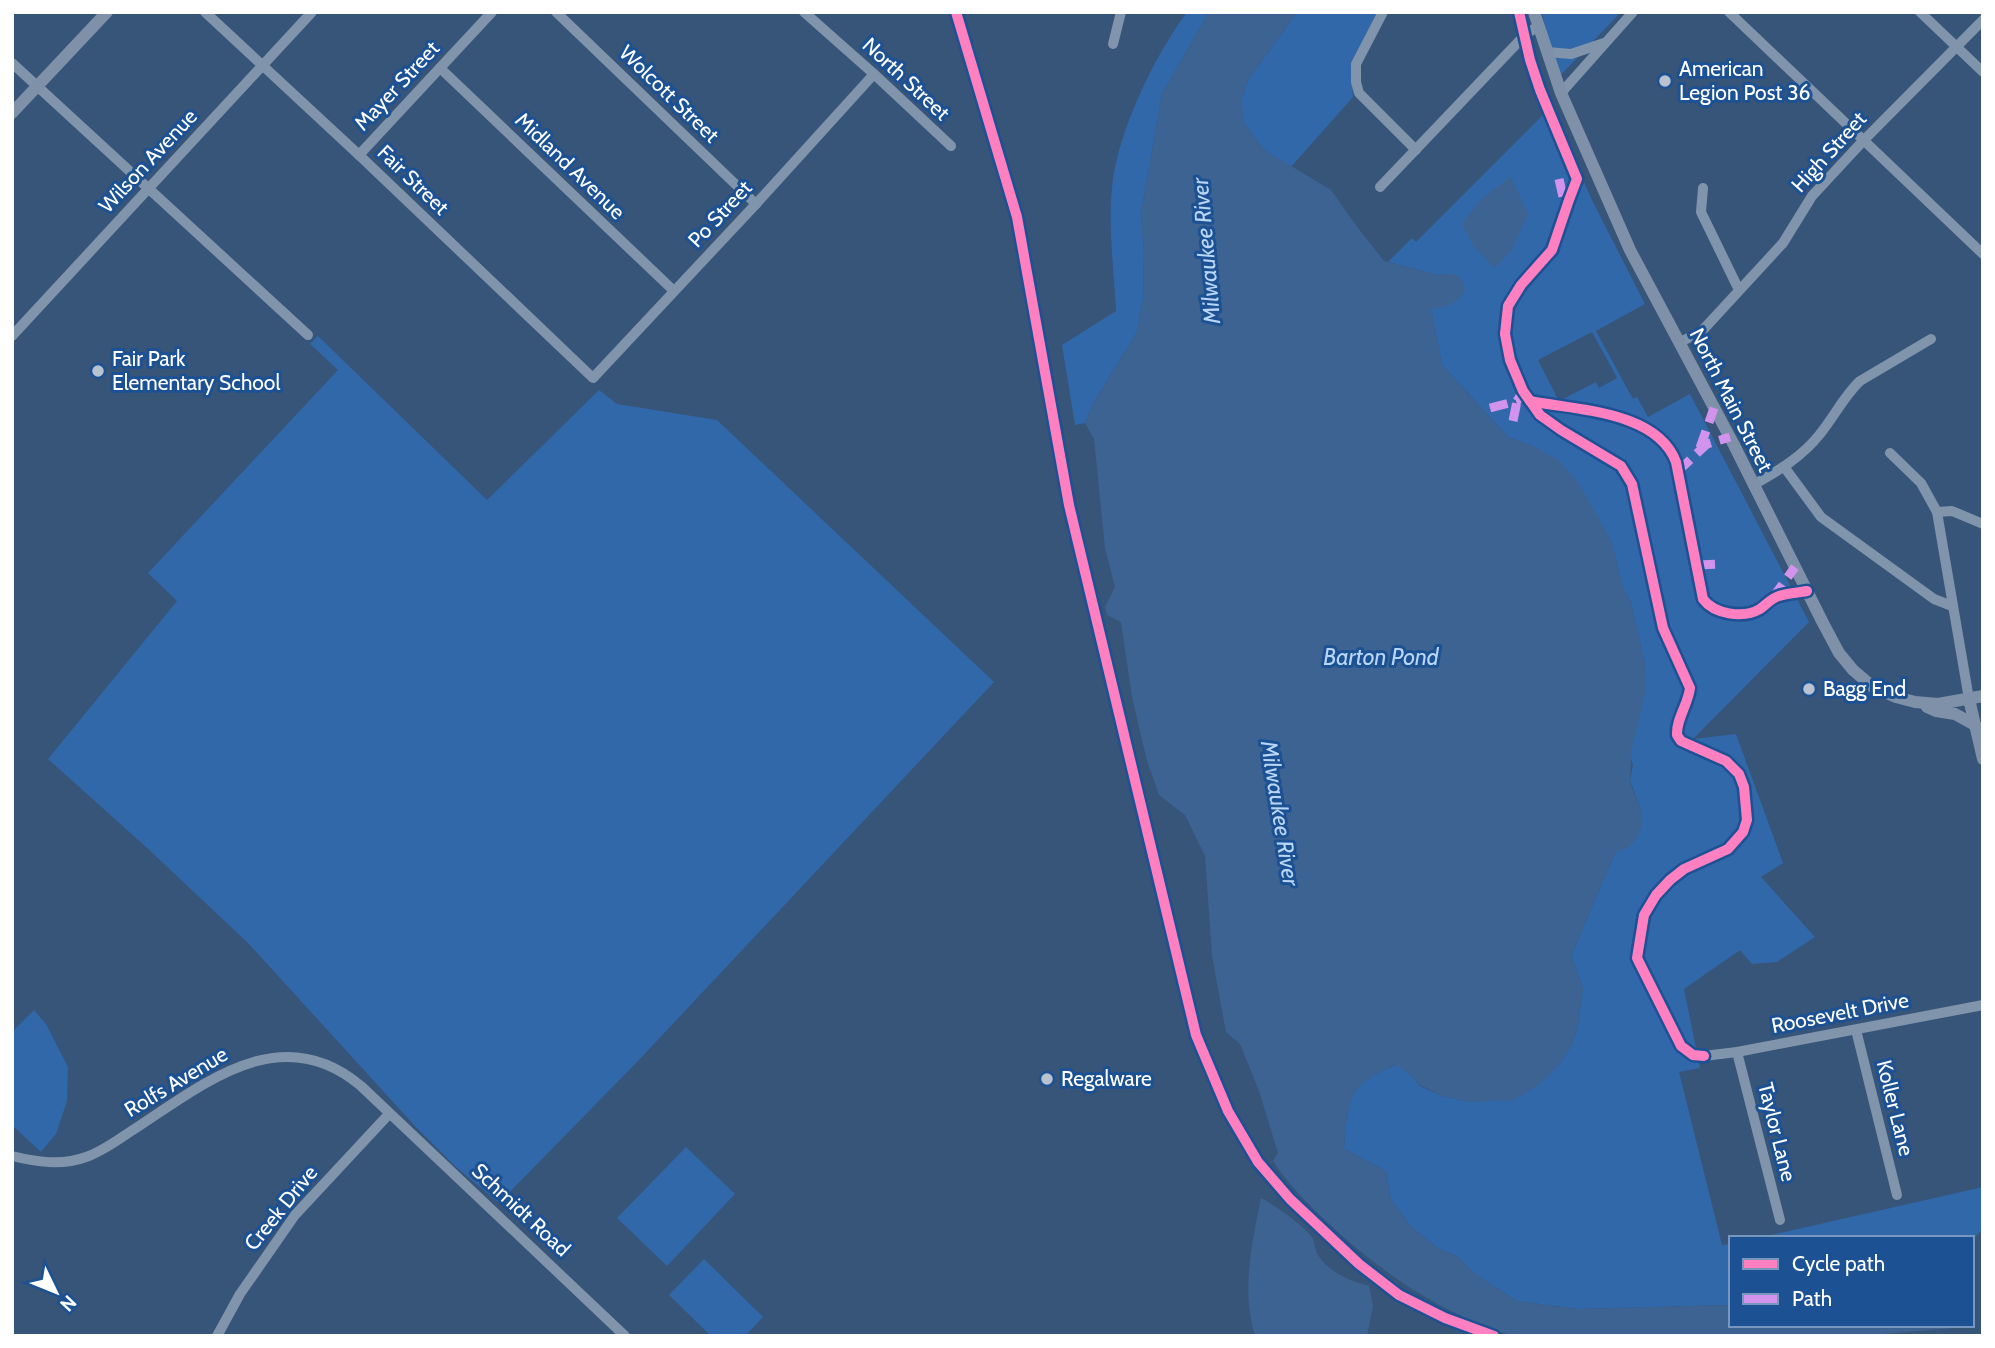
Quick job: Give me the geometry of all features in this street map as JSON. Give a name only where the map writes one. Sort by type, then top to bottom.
[{"type":"main road","points":[[12,113],[107,12]]},
{"type":"main road","name":"North Main Street","points":[[1534,12],[1561,93],[1630,250],[1839,653],[1853,670],[1873,687],[1896,697],[1938,704],[1983,696]]},
{"type":"main road","points":[[1969,699],[1982,751]]},
{"type":"main road","points":[[1915,702],[1936,711],[1955,714],[1975,725]]},
{"type":"street","name":"Fair Street","points":[[205,12],[593,378]]},
{"type":"street","name":"Wilson Avenue","points":[[12,336],[312,12]]},
{"type":"street","name":"Mayer Street","points":[[359,155],[492,12]]},
{"type":"street","name":"Wolcott Street","points":[[556,12],[756,204]]},
{"type":"street","name":"North Street","points":[[804,12],[951,146]]},
{"type":"street","points":[[1112,44],[1121,12]]},
{"type":"street","points":[[1383,12],[1356,64],[1356,82],[1359,93],[1416,150]]},
{"type":"street","points":[[1561,93],[1633,12]]},
{"type":"street","points":[[1729,12],[1983,254]]},
{"type":"street","points":[[1920,12],[1983,72]]},
{"type":"street","name":"High Street","points":[[1680,342],[1701,332],[1783,243],[1812,196],[1983,20]]},
{"type":"street","points":[[1380,187],[1525,36],[1538,26]]},
{"type":"street","points":[[1547,52],[1571,54],[1604,43]]},
{"type":"street","points":[[12,63],[308,335]]},
{"type":"street","name":"Midland Avenue","points":[[439,68],[674,292]]},
{"type":"street","name":"Po Street","points":[[593,378],[874,74]]},
{"type":"street","points":[[1703,188],[1700,212],[1739,290]]},
{"type":"street","points":[[1753,485],[1785,468],[1818,437],[1852,388],[1860,381],[1931,339]]},
{"type":"street","points":[[1890,453],[1921,483],[1937,512],[1969,699]]},
{"type":"street","points":[[1785,468],[1821,517],[1934,599],[1952,606]]},
{"type":"street","points":[[1937,512],[1952,511],[1983,524]]},
{"type":"street","name":"Roosevelt Drive","points":[[1704,1056],[1983,1005]]},
{"type":"street","name":"Koller Lane","points":[[1856,1030],[1897,1195]]},
{"type":"street","name":"Taylor Lane","points":[[1737,1052],[1780,1220]]},
{"type":"street","name":"Rolfs Avenue","points":[[12,1156],[35,1161],[60,1162],[85,1157],[109,1145],[220,1074],[257,1059],[290,1056],[318,1061],[346,1073],[389,1114]]},
{"type":"street","name":"Creek Drive","points":[[217,1336],[240,1294],[295,1215],[389,1114]]},
{"type":"street","name":"Schmidt Road","points":[[389,1114],[625,1336]]},
{"type":"shaded area","points":[[1187,12],[1209,12],[1162,94],[1141,213],[1144,252],[1143,300],[1137,332],[1093,404],[1085,423],[1075,425],[1062,345],[1116,311],[1111,217],[1115,166],[1139,96],[1162,51]]},
{"type":"shaded area","points":[[1297,12],[1379,12],[1352,79],[1353,97],[1291,167],[1263,149],[1244,123],[1241,100],[1248,80]]},
{"type":"shaded area","points":[[1542,12],[1621,12],[1556,80]]},
{"type":"shaded area","points":[[1552,110],[1592,200],[1645,304],[1596,331],[1633,399],[1637,397],[1648,417],[1690,394],[1809,622],[1693,739],[1736,734],[1783,863],[1761,877],[1815,937],[1777,962],[1752,964],[1740,950],[1684,989],[1700,1068],[1679,1072],[1722,1245],[1729,1244],[1729,1305],[1578,1309],[1517,1301],[1476,1275],[1458,1257],[1438,1248],[1412,1228],[1391,1200],[1386,1171],[1344,1149],[1348,1112],[1354,1093],[1367,1079],[1396,1064],[1420,1086],[1442,1096],[1470,1102],[1489,1100],[1559,1065],[1572,1044],[1578,1025],[1583,988],[1571,956],[1615,853],[1642,814],[1630,780],[1633,765],[1630,757],[1645,664],[1631,603],[1623,588],[1611,540],[1533,446],[1508,437],[1442,365],[1431,308],[1452,274],[1437,275],[1388,262],[1412,238],[1416,242],[1544,114]],"holes":[[[1592,332],[1617,378],[1599,388],[1596,382],[1559,401],[1538,360]]]},
{"type":"shaded area","points":[[318,336],[487,500],[599,390],[617,404],[717,420],[994,682],[638,1061],[499,1203],[456,1167],[414,1125],[248,943],[48,759],[177,601],[148,573],[338,370],[310,344]]},
{"type":"shaded area","points":[[34,1010],[46,1024],[68,1067],[67,1101],[56,1134],[41,1152],[12,1125],[12,1032]]},
{"type":"shaded area","points":[[686,1147],[735,1194],[667,1266],[617,1218]]},
{"type":"shaded area","points":[[1983,1187],[1983,1229],[1974,1238],[1767,1236]]},
{"type":"shaded area","points":[[704,1259],[763,1317],[745,1336],[711,1336],[669,1295]]},
{"type":"water","name":"Barton Pond","points":[[1209,12],[1297,12],[1248,80],[1241,100],[1244,123],[1263,149],[1331,190],[1384,261],[1437,275],[1452,274],[1461,277],[1465,290],[1459,298],[1447,306],[1431,308],[1442,365],[1508,437],[1533,446],[1558,460],[1578,482],[1611,540],[1623,588],[1631,603],[1645,664],[1646,690],[1630,757],[1630,781],[1641,810],[1642,822],[1633,843],[1615,853],[1571,956],[1583,988],[1578,1025],[1572,1044],[1559,1065],[1539,1085],[1513,1100],[1470,1102],[1442,1096],[1420,1085],[1395,1064],[1367,1080],[1354,1093],[1348,1112],[1344,1149],[1386,1171],[1391,1200],[1412,1228],[1438,1248],[1458,1257],[1476,1275],[1517,1301],[1578,1309],[1729,1305],[1729,1327],[1956,1327],[1860,1336],[1513,1336],[1461,1316],[1390,1274],[1319,1214],[1291,1185],[1273,1161],[1278,1153],[1259,1091],[1240,1044],[1226,1032],[1212,956],[1205,856],[1185,815],[1159,795],[1147,761],[1132,697],[1121,622],[1107,615],[1105,607],[1115,587],[1105,548],[1094,439],[1085,423],[1093,404],[1137,332],[1143,300],[1144,252],[1141,213],[1162,94]]},
{"type":"water","points":[[1511,177],[1528,214],[1511,251],[1494,268],[1473,245],[1462,224],[1480,200]]},
{"type":"water","points":[[1261,1198],[1309,1234],[1318,1255],[1328,1267],[1369,1286],[1373,1306],[1367,1336],[1255,1336],[1248,1284],[1251,1249]]},
{"type":"marked path","points":[[1559,179],[1565,206]]},
{"type":"marked path","points":[[1490,408],[1517,401],[1523,391]]},
{"type":"marked path","points":[[1513,421],[1517,401]]},
{"type":"marked path","points":[[1700,448],[1714,408]]},
{"type":"marked path","points":[[1677,472],[1707,444],[1730,437]]},
{"type":"marked path","points":[[1697,565],[1722,564]]},
{"type":"marked path","points":[[1772,599],[1795,567]]},
{"type":"cycle path","points":[[956,12],[1017,217],[1069,505],[1196,1035],[1228,1111],[1258,1162],[1290,1199],[1359,1264],[1399,1295],[1445,1318],[1494,1336]]},
{"type":"cycle path","points":[[1519,12],[1540,90],[1577,179],[1552,250],[1521,285],[1508,306],[1505,334],[1510,360],[1523,391],[1540,415],[1621,466],[1632,484],[1663,628],[1690,688],[1678,723],[1677,735],[1681,741],[1726,761],[1739,774],[1744,787],[1747,820],[1743,832],[1728,849],[1684,869],[1656,895],[1644,915],[1637,958],[1681,1046],[1693,1055],[1704,1056]]},
{"type":"cycle path","points":[[1530,401],[1613,416],[1652,432],[1666,445],[1676,462],[1703,599],[1708,604],[1721,611],[1745,614],[1760,609],[1776,597],[1807,591]]},
{"type":"place","name":"American Legion Post 36","points":[[1665,81]]},
{"type":"place","name":"Fair Park Elementary School","points":[[98,371]]},
{"type":"place","name":"Bagg End","points":[[1809,689]]},
{"type":"place","name":"Regalware","points":[[1047,1079]]},
{"type":"water label","name":"Milwaukee River","points":[[1206,251]]},
{"type":"water label","name":"Milwaukee River","points":[[1280,813]]}]
